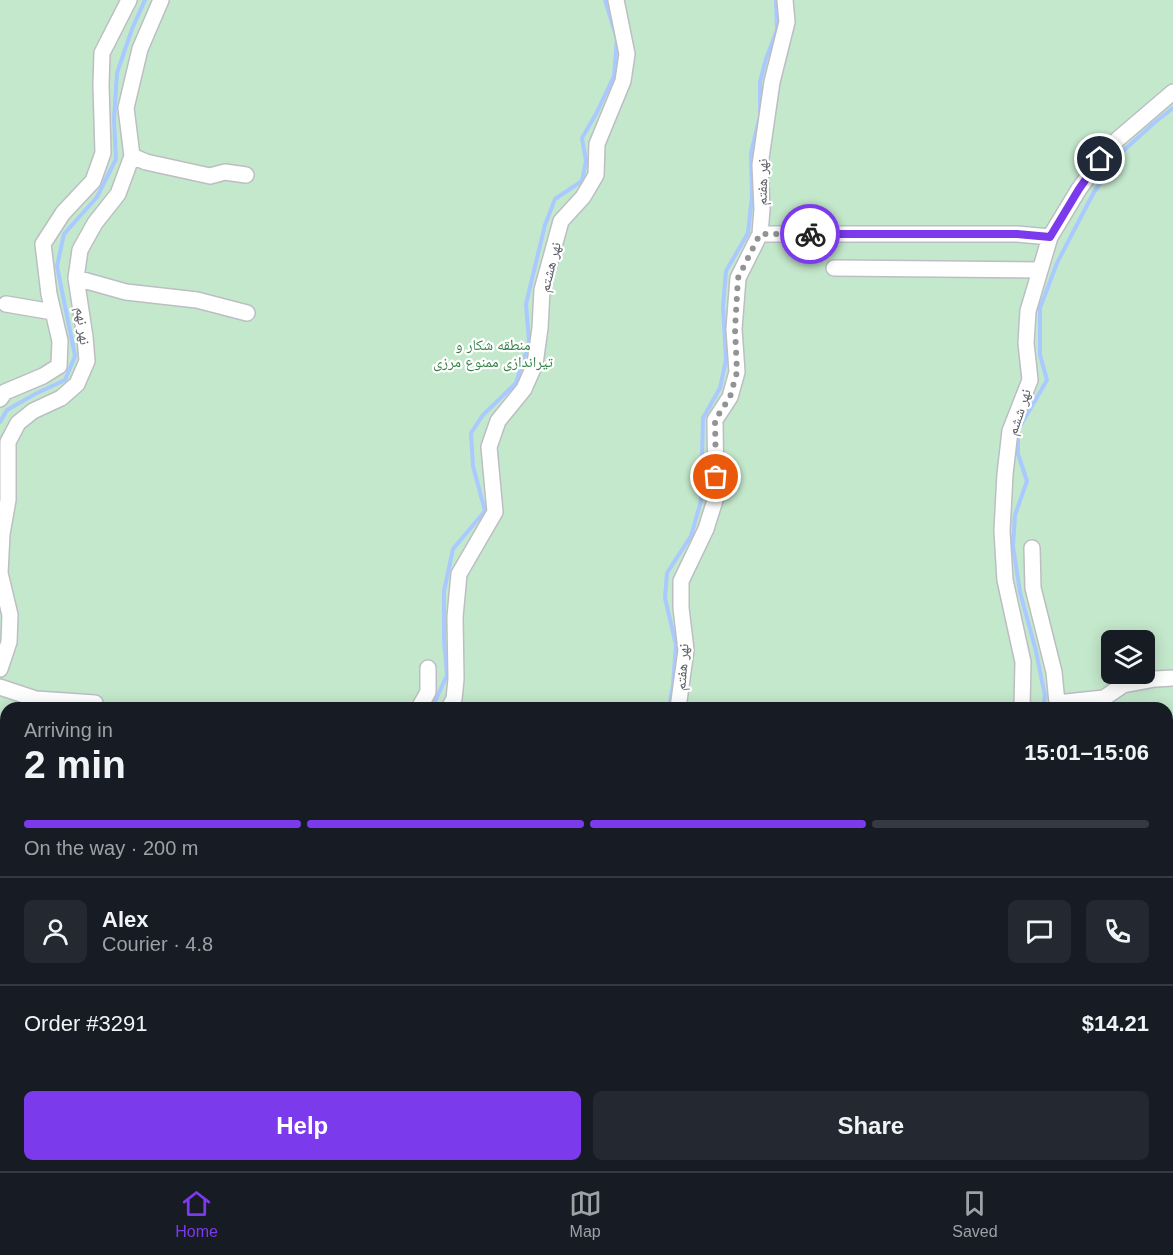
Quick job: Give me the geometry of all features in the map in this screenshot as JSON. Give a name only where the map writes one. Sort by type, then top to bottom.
[{"type":"street","points":[[0,399],[5,392],[43,376],[59,366],[60,340],[49,294],[43,244],[63,213],[93,181],[104,153],[102,53],[129,0]]},
{"type":"street","name":"نهر نهم","points":[[0,669],[9,642],[10,615],[0,573],[2,534],[8,500],[8,442],[18,423],[33,411],[61,398],[77,384],[87,361],[76,278],[80,250],[95,223],[118,194],[132,156],[126,108],[140,49],[161,0]]},
{"type":"street","name":"نهر هشتم","points":[[452,702],[456,679],[455,617],[459,574],[495,512],[489,447],[498,422],[524,389],[536,364],[542,290],[561,221],[583,197],[596,175],[597,144],[623,81],[627,54],[616,0]]},
{"type":"street","name":"نهر هفتم","points":[[679,702],[686,650],[681,608],[681,581],[706,529],[716,497],[715,420],[730,397],[737,372],[735,329],[738,278],[760,234],[762,209],[760,165],[772,82],[787,22],[785,0]]},
{"type":"street","name":"نهر ششم","points":[[1022,702],[1023,662],[1005,580],[1002,531],[1010,431],[1029,380],[1026,343],[1028,311],[1050,237],[1079,189],[1111,144],[1173,92]]},
{"type":"street","points":[[132,156],[146,162],[210,176],[225,172],[246,175]]},
{"type":"street","points":[[760,234],[1017,234],[1050,237]]},
{"type":"street","points":[[834,268],[1040,270]]},
{"type":"street","points":[[76,278],[126,292],[197,300],[247,313]]},
{"type":"street","points":[[6,304],[53,312]]},
{"type":"street","points":[[1032,548],[1034,588],[1054,672],[1056,702]]},
{"type":"street","points":[[422,702],[428,692],[428,668]]},
{"type":"street","points":[[1080,702],[1104,698],[1123,685],[1173,678]]},
{"type":"street","points":[[0,687],[36,699],[80,702]]},
{"type":"green space","name":"منطقه شکار و تیراندازی ممنوع مرزی","points":[[0,0],[1173,0],[1173,702],[0,702]]},
{"type":"waterway","points":[[0,422],[7,410],[65,380],[75,356],[57,266],[64,234],[97,197],[116,159],[114,120],[117,73],[145,0]]},
{"type":"waterway","points":[[435,702],[447,675],[444,591],[453,549],[485,511],[473,466],[471,433],[483,415],[516,383],[529,342],[526,304],[545,225],[555,199],[582,181],[586,161],[582,138],[614,76],[617,39],[605,0]]},
{"type":"waterway","points":[[760,112],[760,82],[777,30],[776,0]]},
{"type":"waterway","points":[[1044,702],[1045,696],[1020,592],[1013,546],[1015,515],[1027,481],[1018,454],[1018,430],[1047,380],[1040,355],[1040,308],[1057,263],[1094,192],[1122,152],[1173,108]]},
{"type":"waterway","points":[[670,702],[676,645],[665,598],[667,573],[691,536],[701,501],[703,418],[720,388],[726,360],[723,307],[726,271],[748,233],[752,196],[751,153],[759,120]]},
{"type":"way so far","points":[[716,477],[715,420],[730,397],[737,372],[735,329],[738,278],[760,234],[810,234]]},
{"type":"route","points":[[810,234],[1017,234],[1050,237],[1100,159]]}]
